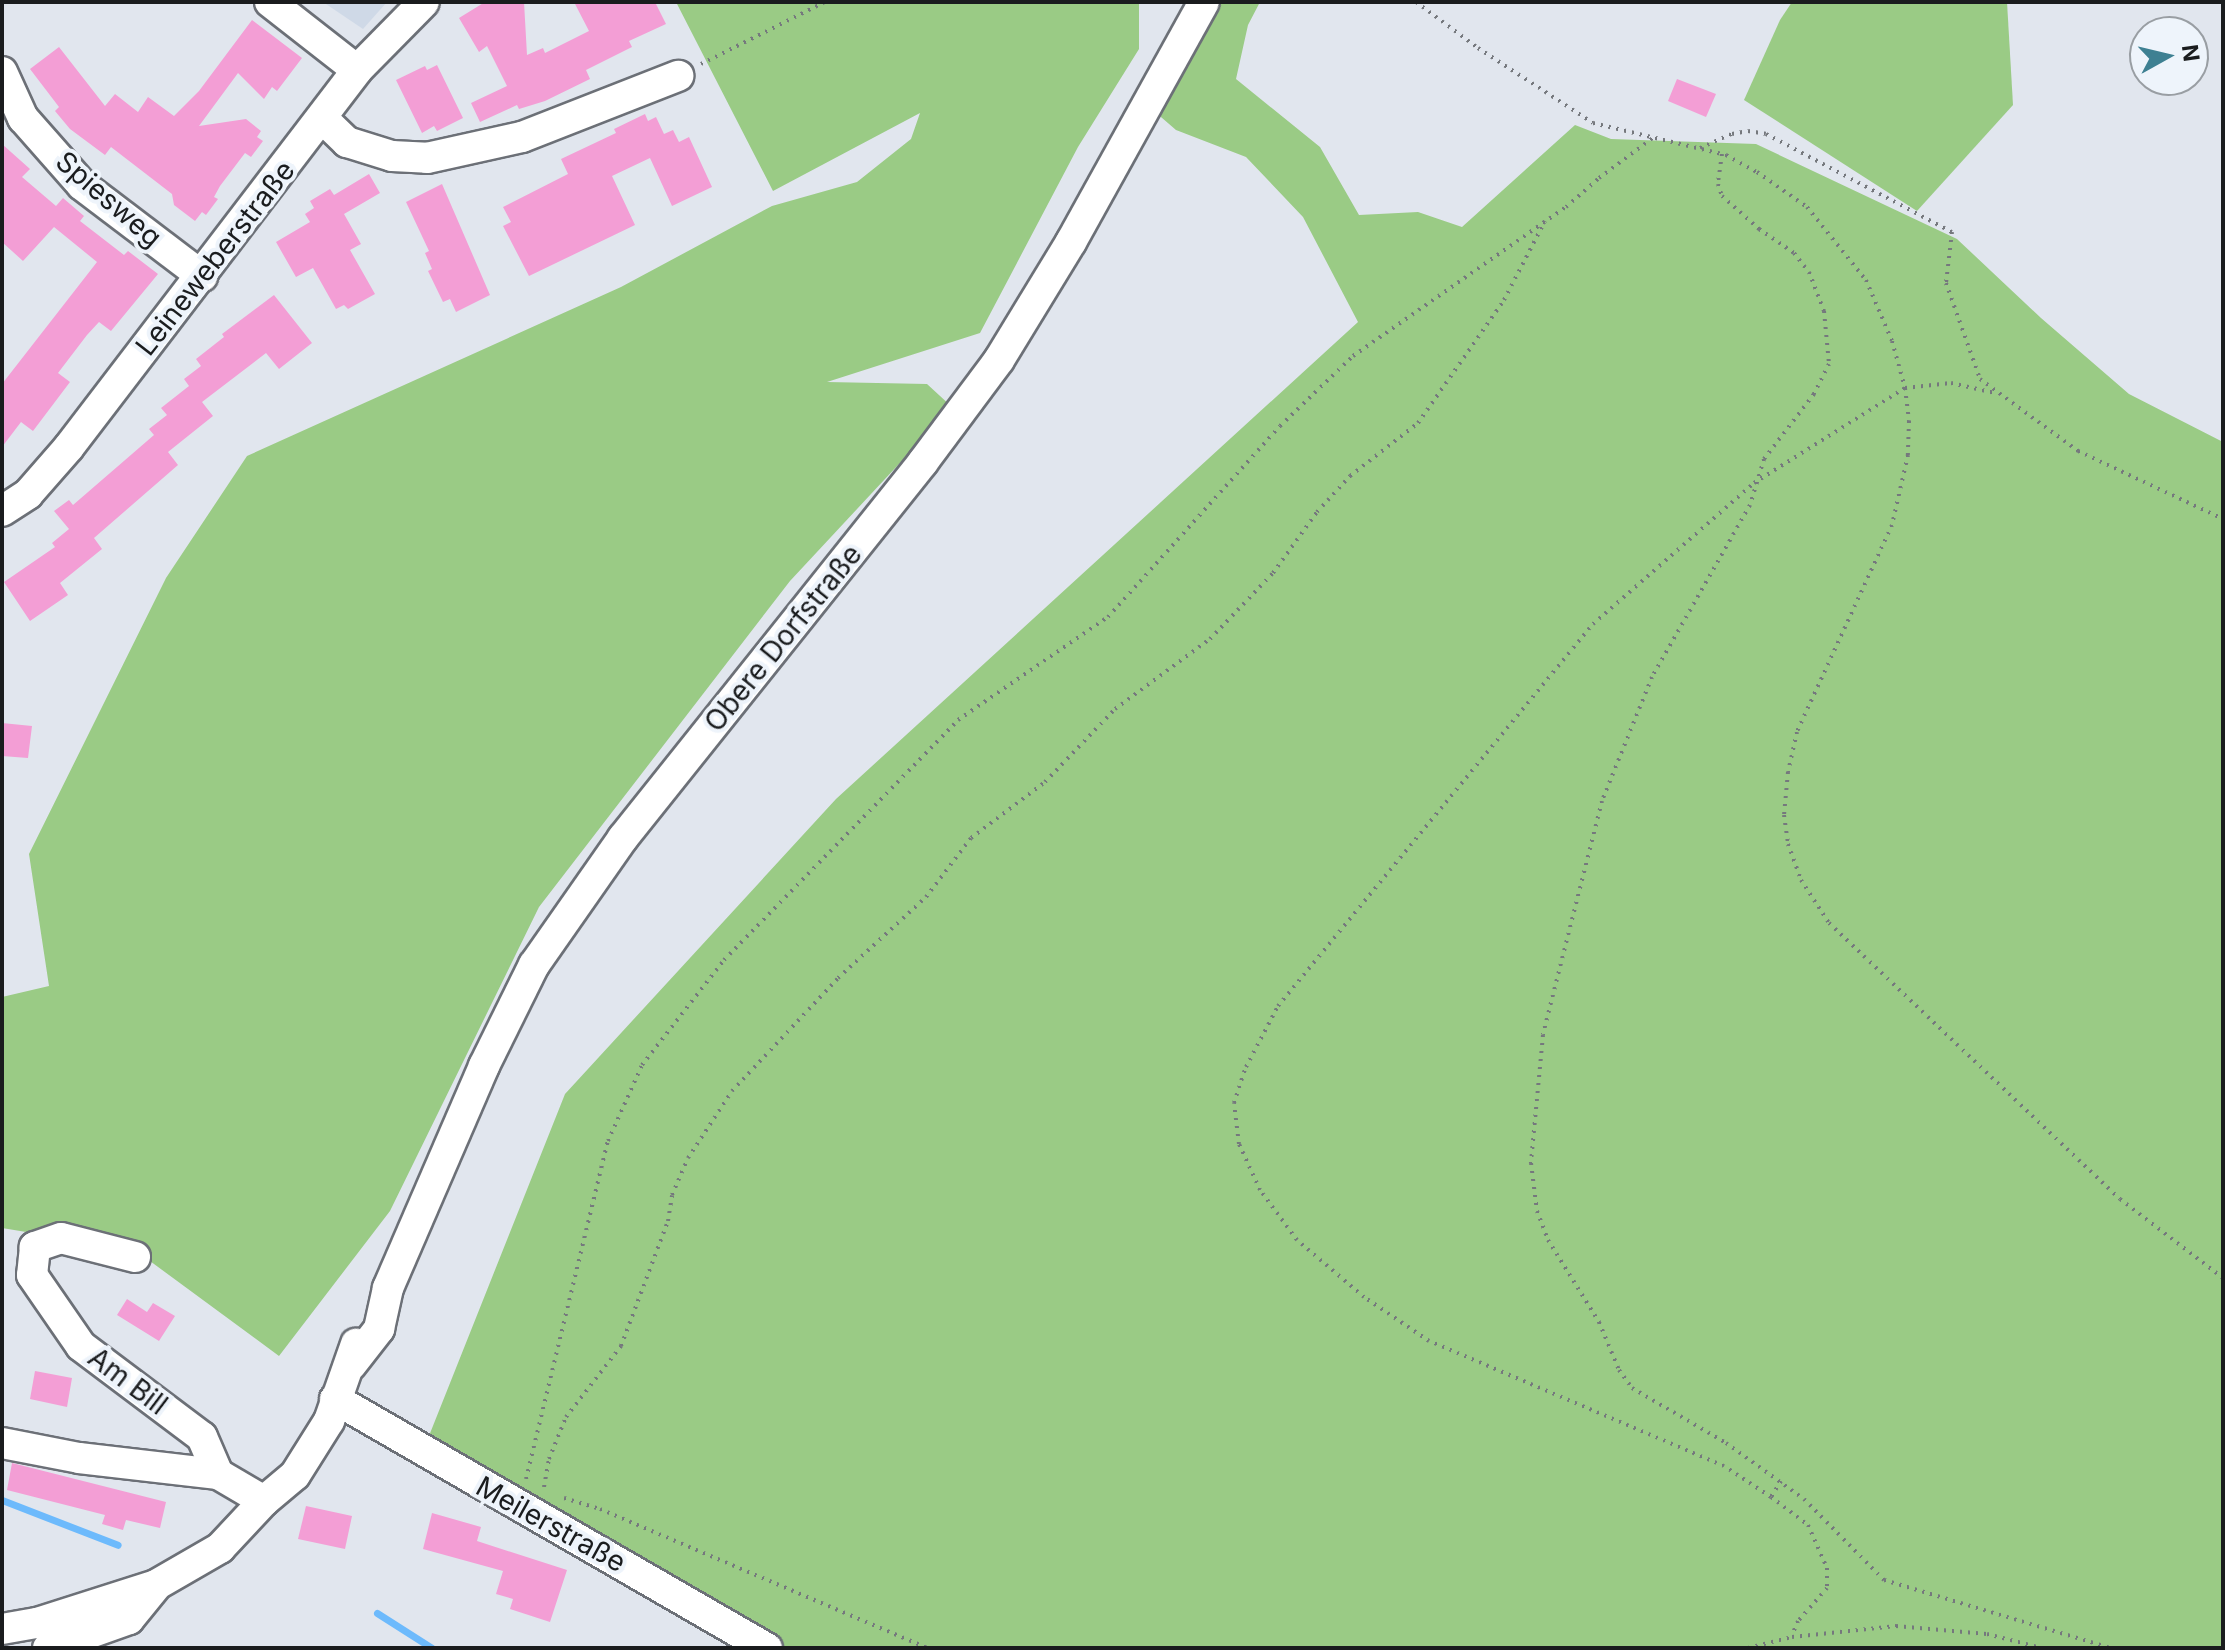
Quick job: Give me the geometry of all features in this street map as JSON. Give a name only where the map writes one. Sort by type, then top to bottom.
[{"type":"street","points":[[270,2],[357,70]]},
{"type":"street","name":"Leineweberstraße","points":[[2,511],[28,494],[69,447],[357,70],[424,2]]},
{"type":"street","name":"Obere Dorfstraße","points":[[2,1629],[52,1619],[156,1585],[220,1548],[264,1501],[275,1472],[297,1436],[335,1399],[351,1365],[362,1322],[388,1288],[484,1066],[534,965],[623,838],[923,462],[999,360],[1071,242],[1204,2]]},
{"type":"street","name":"Spiesweg","points":[[2,72],[23,118],[82,185],[202,276]]},
{"type":"street","points":[[322,118],[347,142],[392,156],[427,158],[522,137],[678,76]]},
{"type":"street","name":"Am Bill","points":[[135,1257],[61,1238],[35,1247],[32,1275],[81,1346],[202,1437],[218,1474]]},
{"type":"street","name":"Meilerstraße","points":[[335,1399],[529,1503],[767,1648]]},
{"type":"street","points":[[2,1443],[79,1458],[218,1474],[264,1501]]},
{"type":"street","name":"Obere Dorfstraße","points":[[48,1648],[129,1619],[156,1585]]},
{"type":"path","points":[[678,76],[825,2]]},
{"type":"path","points":[[1416,2],[1478,48],[1593,123],[1722,154],[1783,188],[1807,207],[1847,253],[1880,310],[1905,388],[1909,421],[1902,486],[1892,525],[1797,732],[1788,772],[1784,815],[1788,844],[1801,880],[1829,923],[2120,1199],[2223,1278]]},
{"type":"path","points":[[1698,148],[1732,134],[1748,131],[1766,134],[1952,232],[1946,283],[1972,365],[1980,379],[1995,393],[2078,451],[2223,519]]},
{"type":"path","points":[[529,1503],[608,1141],[642,1065],[724,960],[958,720],[1108,617],[1280,426],[1353,356],[1545,221],[1654,137]]},
{"type":"path","points":[[1722,154],[1718,184],[1722,196],[1759,229],[1794,253],[1809,272],[1824,311],[1829,364],[1814,394],[1764,459],[1754,483],[1750,505],[1652,677],[1602,801],[1543,1035],[1531,1163],[1537,1211],[1548,1240],[1599,1322],[1619,1370],[1632,1388],[1726,1443],[1781,1481],[1804,1499],[1884,1580],[2111,1648]]},
{"type":"path","points":[[529,1503],[566,1417],[621,1346],[668,1221],[677,1183],[688,1158],[732,1091],[838,978],[926,897],[971,838],[1045,782],[1115,709],[1210,639],[1273,573],[1317,512],[1350,476],[1418,423],[1504,300],[1545,221]]},
{"type":"path","points":[[1792,1637],[1798,1621],[1827,1588],[1827,1568],[1808,1525],[1724,1466],[1429,1341],[1364,1297],[1297,1240],[1260,1190],[1239,1144],[1234,1103],[1246,1067],[1278,1006],[1593,624],[1754,483],[1905,388],[1951,383],[1995,393]]},
{"type":"path","points":[[1771,1497],[1781,1481]]},
{"type":"path","points":[[529,1503],[553,1496],[600,1509],[928,1648]]},
{"type":"path","points":[[1748,1648],[1792,1637],[1862,1627],[1936,1627],[2042,1648]]},
{"type":"shaded area","points":[[323,2],[387,2],[363,29]]},
{"type":"green space","points":[[676,2],[1139,2],[1139,49],[1078,147],[980,333],[827,382],[927,384],[952,407],[790,581],[539,907],[390,1211],[279,1356],[135,1250],[2,1228],[2,997],[49,986],[29,854],[166,578],[247,456],[621,287],[772,206],[857,182],[911,139],[920,113],[773,191]]},
{"type":"green space","points":[[1210,2],[1260,2],[1248,25],[1236,79],[1320,147],[1359,215],[1418,212],[1462,227],[1575,125],[1611,139],[1756,144],[1957,239],[2041,318],[2129,394],[2223,442],[2223,1648],[734,1648],[523,1527],[419,1461],[565,1094],[836,799],[1358,322],[1303,217],[1246,157],[1176,130],[1154,111]]},
{"type":"green space","points":[[1792,2],[2007,2],[2013,105],[1917,211],[1744,100],[1780,20]]},
{"type":"building","points":[[485,2],[524,2],[527,55],[543,48],[545,53],[589,31],[574,2],[655,2],[666,24],[629,41],[632,47],[586,70],[590,79],[545,101],[519,109],[517,105],[480,122],[471,103],[507,86],[487,46],[479,52],[459,18]]},
{"type":"building","points":[[252,20],[302,58],[277,91],[272,87],[264,99],[238,73],[199,126],[246,119],[261,131],[257,137],[263,141],[251,157],[245,153],[220,186],[214,197],[218,199],[206,215],[202,212],[195,221],[174,205],[172,194],[111,147],[105,155],[70,129],[55,111],[59,107],[30,69],[59,47],[105,106],[115,94],[138,112],[148,97],[174,116],[199,91]]},
{"type":"building","points":[[437,65],[463,118],[437,131],[434,126],[422,133],[396,80],[425,66],[427,70]]},
{"type":"building","points":[[1677,79],[1716,94],[1706,117],[1668,101]]},
{"type":"building","points":[[645,114],[648,121],[656,117],[664,134],[673,130],[679,142],[689,137],[712,187],[672,206],[650,158],[612,176],[635,225],[529,276],[503,226],[511,222],[503,207],[568,174],[561,159],[616,133],[614,129]]},
{"type":"building","points":[[2,144],[30,169],[22,177],[56,206],[63,198],[84,216],[80,221],[124,255],[128,251],[158,274],[111,331],[99,322],[87,335],[58,373],[70,382],[33,431],[21,422],[2,447],[2,384],[97,262],[54,227],[23,261],[2,242]]},
{"type":"building","points":[[369,174],[380,193],[344,214],[361,244],[350,250],[375,294],[348,309],[344,305],[336,309],[313,268],[296,277],[276,242],[310,222],[305,214],[314,208],[310,201],[330,189],[334,195]]},
{"type":"building","points":[[442,184],[490,295],[456,312],[450,299],[443,302],[428,271],[432,269],[425,253],[429,251],[406,202]]},
{"type":"building","points":[[274,295],[312,343],[279,369],[266,353],[202,402],[213,416],[168,452],[178,465],[94,538],[102,549],[60,583],[68,595],[30,621],[4,582],[55,547],[52,543],[69,529],[54,511],[69,500],[73,505],[154,435],[149,429],[167,415],[161,408],[189,386],[184,379],[201,366],[196,359],[224,337],[222,334]]},
{"type":"building","points":[[2,723],[32,726],[28,758],[2,756]]},
{"type":"building","points":[[127,1299],[147,1312],[153,1303],[175,1316],[159,1341],[117,1315]]},
{"type":"building","points":[[35,1371],[72,1378],[67,1407],[30,1399]]},
{"type":"building","points":[[12,1463],[166,1502],[160,1528],[126,1520],[123,1530],[102,1524],[105,1515],[7,1490]]},
{"type":"building","points":[[306,1506],[352,1516],[345,1549],[298,1539]]},
{"type":"building","points":[[432,1513],[481,1527],[477,1541],[567,1570],[550,1622],[510,1609],[513,1599],[496,1594],[503,1571],[423,1549]]},
{"type":"waterway","points":[[2,1500],[118,1545]]},
{"type":"waterway","points":[[377,1613],[432,1648]]}]
